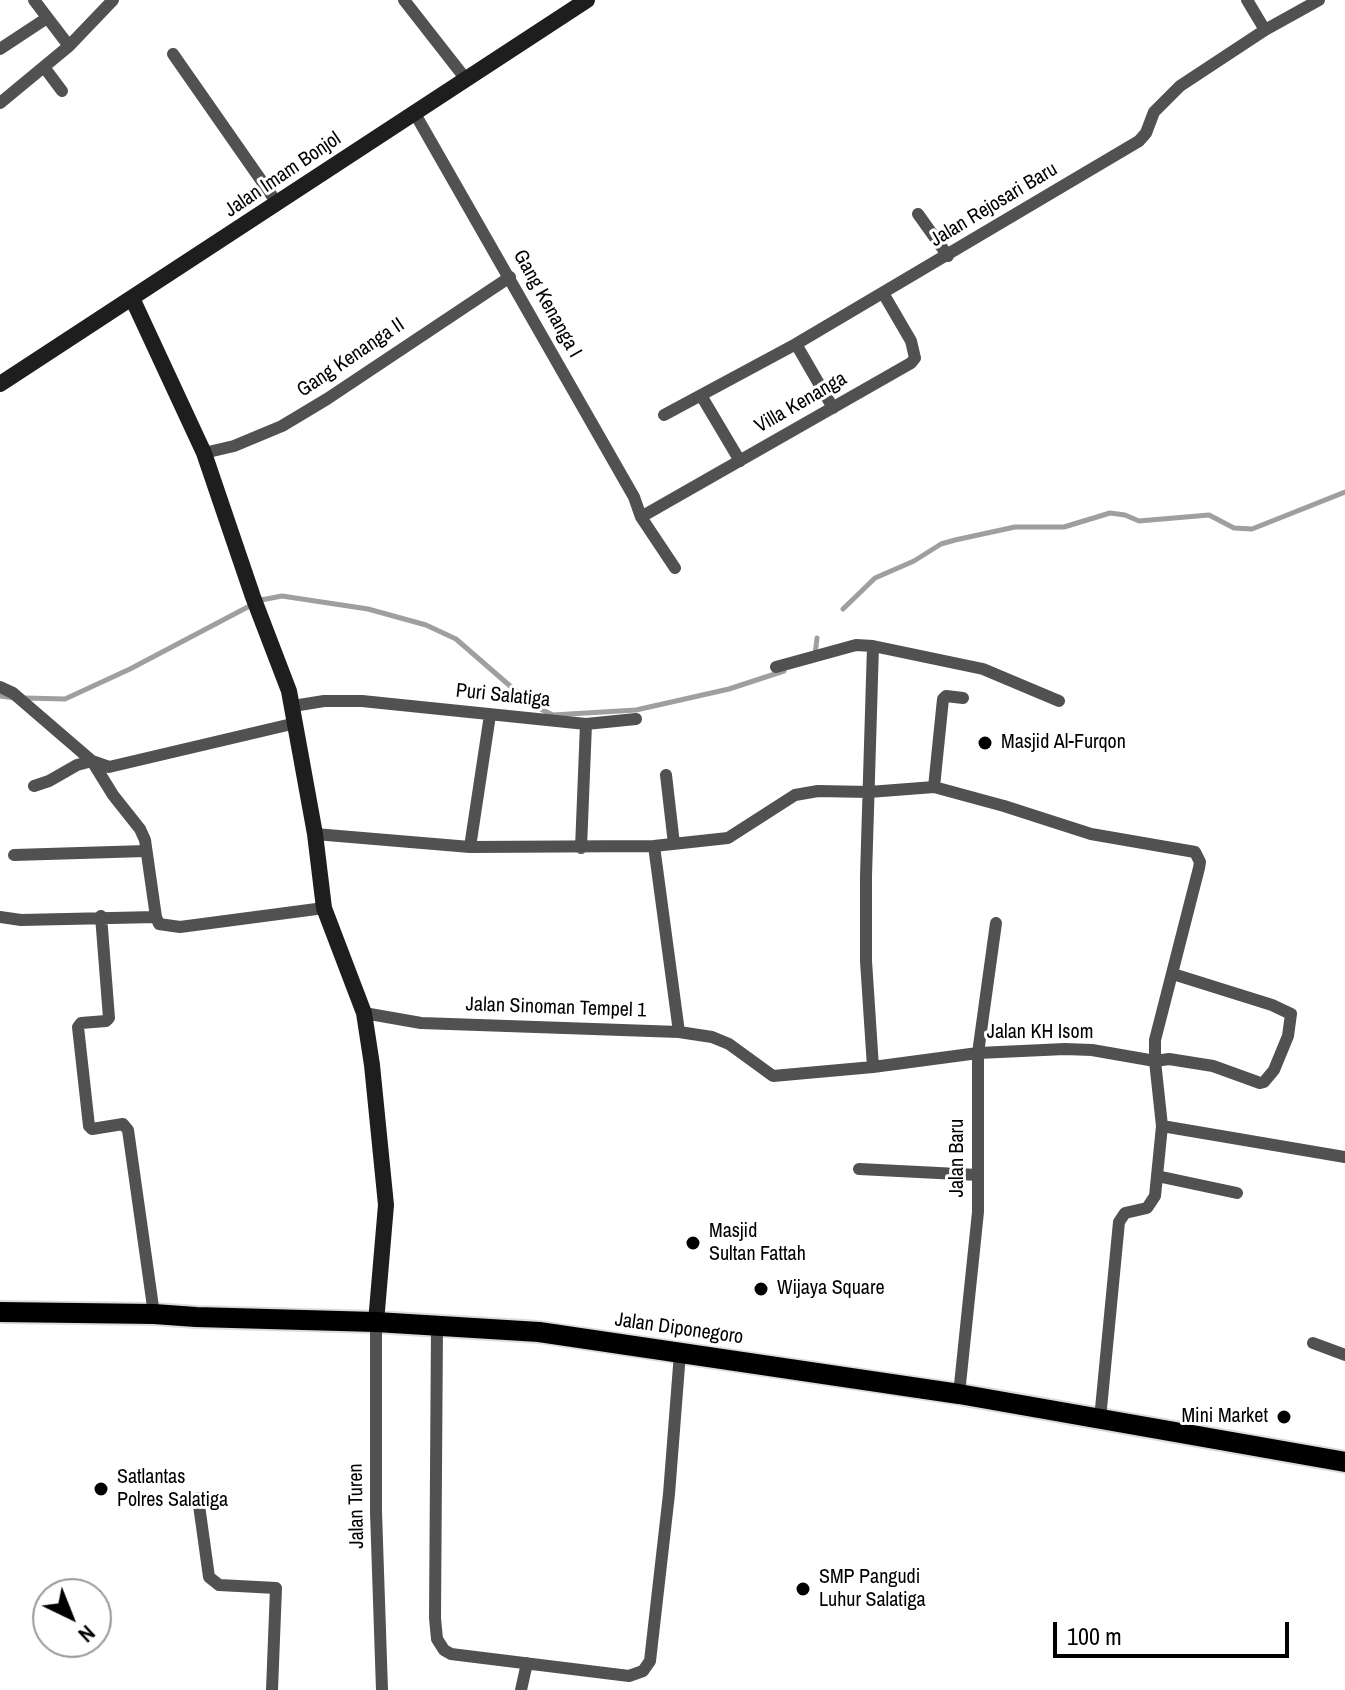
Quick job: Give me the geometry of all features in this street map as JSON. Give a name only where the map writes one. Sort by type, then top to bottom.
[{"type":"main road","name":"Jalan Diponegoro","points":[[0,1312],[376,1322],[539,1332],[959,1394],[1345,1462]]},
{"type":"street","points":[[34,0],[69,46]]},
{"type":"street","points":[[0,103],[69,46],[113,0]]},
{"type":"street","points":[[404,0],[465,78]]},
{"type":"street","name":"Jalan Imam Bonjol","points":[[0,384],[587,0]]},
{"type":"street","points":[[1247,0],[1265,30]]},
{"type":"street","name":"Jalan Rejosari Baru","points":[[664,415],[796,344],[1139,141],[1146,133],[1154,112],[1180,86],[1265,30],[1319,0]]},
{"type":"street","points":[[0,49],[47,18]]},
{"type":"street","points":[[173,54],[277,203]]},
{"type":"street","points":[[44,67],[62,91]]},
{"type":"street","name":"Gang Kenanga I","points":[[414,112],[634,497],[641,517]]},
{"type":"street","points":[[918,214],[948,256]]},
{"type":"street","name":"Gang Kenanga II","points":[[204,453],[234,446],[282,426],[510,277]]},
{"type":"street","name":"Villa Kenanga","points":[[641,517],[915,358],[911,341],[883,293]]},
{"type":"street","points":[[132,298],[204,453],[259,616],[289,691],[315,834],[324,908],[364,1013],[372,1065],[386,1205],[376,1322]]},
{"type":"street","points":[[796,344],[833,408]]},
{"type":"street","points":[[702,397],[740,461]]},
{"type":"street","points":[[641,517],[675,568]]},
{"type":"street","points":[[776,667],[856,645],[983,669],[1059,701]]},
{"type":"street","points":[[873,650],[866,947],[873,1067]]},
{"type":"street","points":[[0,687],[18,698],[92,761],[113,795],[140,829],[159,924],[180,927],[324,908]]},
{"type":"street","points":[[934,787],[943,699],[946,696],[963,698]]},
{"type":"street","name":"Puri Salatiga","points":[[92,761],[109,767],[342,700],[586,724],[636,719]]},
{"type":"street","points":[[470,847],[490,715]]},
{"type":"street","points":[[581,848],[586,724]]},
{"type":"street","points":[[34,786],[92,761]]},
{"type":"street","points":[[666,775],[674,844]]},
{"type":"street","points":[[315,834],[470,847],[654,846],[728,838],[795,795],[818,791],[869,792],[934,787],[1091,834],[1195,852],[1200,862],[1199,868],[1155,1040],[1162,1126],[1155,1196],[1152,1203],[1140,1211],[1125,1213],[1119,1222],[1100,1419]]},
{"type":"street","points":[[654,846],[679,1032]]},
{"type":"street","points":[[14,855],[146,851]]},
{"type":"street","points":[[101,916],[109,1018],[106,1021],[81,1023],[78,1027],[89,1126],[92,1129],[123,1124],[128,1130],[154,1314]]},
{"type":"street","points":[[0,917],[21,920],[156,917]]},
{"type":"street","name":"Jalan Baru","points":[[959,1394],[978,1212],[978,1053],[996,923]]},
{"type":"street","name":"Jalan KH Isom","points":[[743,1054],[773,1076],[978,1053],[1078,1049],[1213,1066],[1264,1082],[1274,1070],[1292,1019],[1291,1014],[1272,1005],[1173,974]]},
{"type":"street","name":"Jalan Sinoman Tempel 1","points":[[364,1013],[421,1023],[679,1032],[712,1037],[743,1054]]},
{"type":"street","points":[[1162,1126],[1345,1157]]},
{"type":"street","points":[[859,1169],[978,1175]]},
{"type":"street","points":[[1157,1176],[1237,1193]]},
{"type":"street","name":"Jalan Turen","points":[[376,1322],[376,1512],[382,1690]]},
{"type":"street","points":[[437,1325],[437,1639],[451,1654],[629,1676],[643,1671],[650,1661],[669,1494],[680,1353]]},
{"type":"street","points":[[1313,1343],[1345,1355]]},
{"type":"street","points":[[198,1498],[209,1577],[219,1585],[276,1588],[272,1690]]},
{"type":"street","points":[[521,1690],[527,1663]]},
{"type":"waterway","points":[[843,609],[875,578],[955,540],[1015,527],[1064,527],[1110,513],[1139,521],[1209,515],[1234,528],[1252,529],[1345,492]]},
{"type":"waterway","points":[[25,698],[65,699],[130,669],[261,600],[282,596],[368,609],[426,625],[456,639],[532,705],[553,715],[636,710],[729,689],[784,671]]},
{"type":"waterway","points":[[815,655],[817,638]]},
{"type":"waterway","points":[[0,696],[15,698]]},
{"type":"place","name":"Masjid Al-Furqon","points":[[985,743]]},
{"type":"place","name":"Masjid Sultan Fattah","points":[[693,1243]]},
{"type":"place","name":"Wijaya Square","points":[[761,1289]]},
{"type":"place","name":"Mini Market","points":[[1284,1417]]},
{"type":"place","name":"Satlantas Polres Salatiga","points":[[101,1489]]},
{"type":"place","name":"SMP Pangudi Luhur Salatiga","points":[[803,1589]]}]
